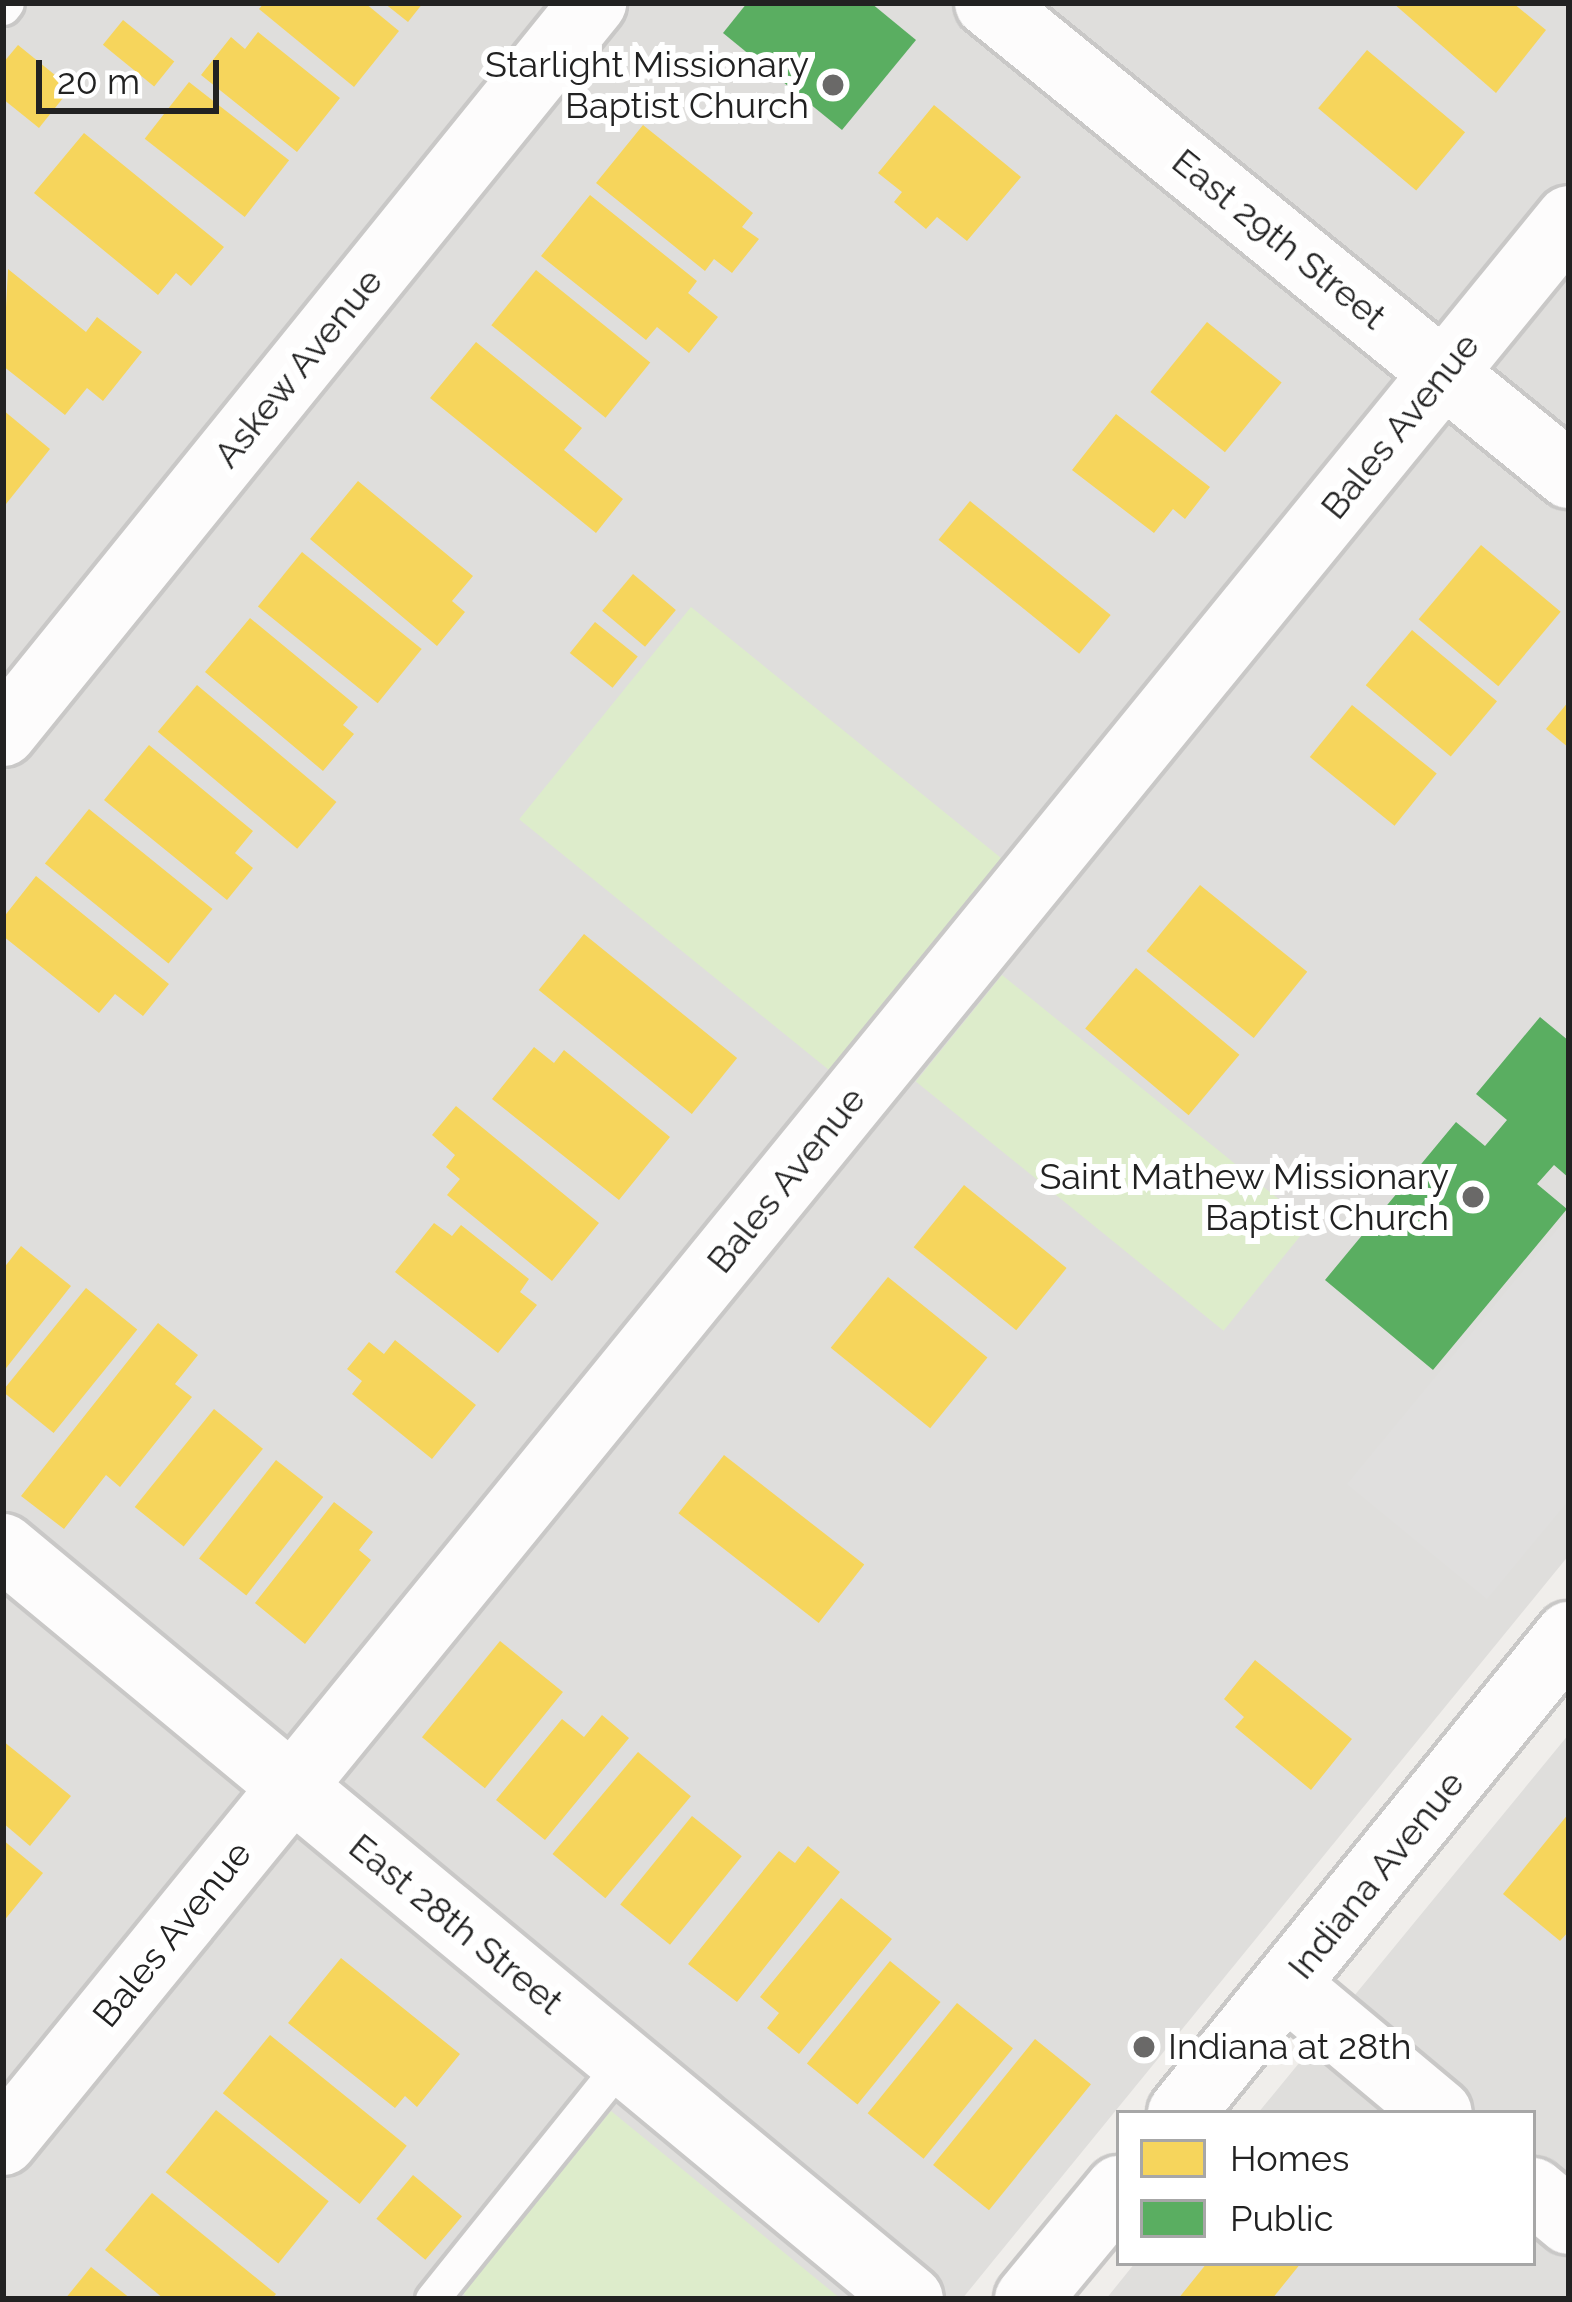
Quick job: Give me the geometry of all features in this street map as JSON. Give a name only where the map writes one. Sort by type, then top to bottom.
[{"type":"street","name":"Askew Avenue","points":[[3,733],[593,3]]},
{"type":"street","name":"East 29th Street","points":[[988,3],[1569,475]]},
{"type":"street","name":"Bales Avenue","points":[[3,2142],[1569,219]]},
{"type":"street","name":"East 28th Street","points":[[3,1547],[910,2299]]},
{"type":"street","name":"Indiana Avenue","points":[[1183,2110],[1569,1635]]},
{"type":"street","points":[[1286,1985],[1435,2110]]},
{"type":"street","points":[[1028,2299],[1116,2192]]},
{"type":"street","points":[[1536,2194],[1569,2221]]},
{"type":"lane","points":[[432,2299],[624,2060]]},
{"type":"shaded area","points":[[3,3],[1569,3],[1569,1555],[962,2299],[3,2299]]},
{"type":"shaded area","points":[[1569,1215],[1569,1500],[1487,1599],[1347,1484]]},
{"type":"shaded area","points":[[1569,1734],[1569,2299],[1106,2299],[1133,2266],[1536,2266],[1536,2110],[1260,2110]]},
{"type":"green space","points":[[691,607],[1001,858],[829,1070],[519,819]]},
{"type":"green space","points":[[1002,975],[1310,1224],[1224,1331],[916,1081]]},
{"type":"green space","points":[[611,2111],[841,2299],[470,2299],[462,2293]]},
{"type":"building: Homes","points":[[264,3],[365,3],[399,31],[354,87],[259,9]]},
{"type":"building: Homes","points":[[384,3],[423,3],[408,22]]},
{"type":"building: Homes","points":[[1393,3],[1513,3],[1546,30],[1496,93]]},
{"type":"building: Homes","points":[[123,20],[174,62],[154,86],[103,45]]},
{"type":"building: Homes","points":[[258,32],[340,98],[297,152],[201,75],[231,37],[245,49]]},
{"type":"building: Homes","points":[[18,45],[71,88],[39,128],[3,99],[3,63]]},
{"type":"building: Homes","points":[[1367,50],[1465,132],[1416,190],[1318,108]]},
{"type":"building: Homes","points":[[189,82],[289,160],[245,217],[145,139]]},
{"type":"building: Homes","points":[[934,105],[1021,177],[967,241],[937,217],[926,229],[894,202],[902,192],[878,173]]},
{"type":"building: Homes","points":[[643,125],[753,213],[742,227],[759,239],[732,273],[714,259],[705,271],[596,183]]},
{"type":"building: Homes","points":[[84,133],[224,247],[191,286],[176,273],[158,295],[34,193]]},
{"type":"building: Homes","points":[[590,195],[697,281],[688,293],[718,317],[689,353],[657,327],[646,340],[541,256]]},
{"type":"building: Homes","points":[[8,269],[86,332],[97,317],[142,352],[103,401],[87,388],[65,415],[3,366]]},
{"type":"building: Homes","points":[[536,270],[650,363],[606,418],[491,325]]},
{"type":"building: Homes","points":[[1207,322],[1282,382],[1225,452],[1150,392]]},
{"type":"building: Homes","points":[[476,342],[582,428],[564,450],[623,499],[596,533],[430,398]]},
{"type":"building: Homes","points":[[3,410],[50,449],[6,504],[3,501]]},
{"type":"building: Homes","points":[[1116,414],[1210,487],[1185,519],[1173,509],[1154,533],[1072,470]]},
{"type":"building: Homes","points":[[358,481],[473,576],[452,601],[465,612],[437,646],[310,539]]},
{"type":"building: Homes","points":[[970,501],[1111,615],[1079,654],[939,540]]},
{"type":"building: Homes","points":[[1481,545],[1561,612],[1498,686],[1419,619]]},
{"type":"building: Homes","points":[[302,552],[422,649],[378,703],[258,606]]},
{"type":"building: Homes","points":[[633,574],[676,610],[645,647],[602,611]]},
{"type":"building: Homes","points":[[250,618],[358,707],[343,725],[354,734],[323,771],[205,672]]},
{"type":"building: Homes","points":[[595,622],[638,657],[613,688],[570,653]]},
{"type":"building: Homes","points":[[1412,630],[1497,701],[1451,757],[1366,685]]},
{"type":"building: Homes","points":[[197,685],[336,802],[297,849],[158,732]]},
{"type":"building: Homes","points":[[1569,701],[1569,748],[1546,729]]},
{"type":"building: Homes","points":[[1352,705],[1437,774],[1395,826],[1310,757]]},
{"type":"building: Homes","points":[[149,745],[253,831],[235,853],[253,868],[227,900],[104,800]]},
{"type":"building: Homes","points":[[89,809],[213,909],[169,963],[45,863]]},
{"type":"building: Homes","points":[[36,876],[169,984],[143,1016],[115,994],[99,1013],[3,936],[3,918]]},
{"type":"building: Homes","points":[[1200,885],[1307,972],[1254,1038],[1147,951]]},
{"type":"building: Homes","points":[[584,934],[737,1058],[692,1114],[539,990]]},
{"type":"building: Homes","points":[[1136,968],[1239,1055],[1189,1115],[1085,1029]]},
{"type":"building: Homes","points":[[534,1047],[554,1063],[564,1050],[670,1137],[619,1200],[492,1099]]},
{"type":"building: Homes","points":[[456,1106],[599,1223],[552,1281],[447,1195],[460,1179],[446,1167],[455,1155],[432,1135]]},
{"type":"building: Homes","points":[[964,1185],[1067,1268],[1016,1330],[914,1247]]},
{"type":"building: Homes","points":[[434,1223],[452,1236],[461,1225],[529,1279],[520,1292],[537,1305],[498,1353],[395,1272]]},
{"type":"building: Homes","points":[[21,1246],[71,1286],[3,1372],[3,1269]]},
{"type":"building: Homes","points":[[888,1277],[987,1358],[930,1428],[831,1348]]},
{"type":"building: Homes","points":[[86,1288],[137,1330],[54,1433],[3,1390]]},
{"type":"building: Homes","points":[[158,1323],[198,1355],[175,1384],[192,1397],[120,1487],[106,1475],[64,1529],[21,1496]]},
{"type":"building: Homes","points":[[395,1340],[476,1405],[432,1459],[352,1394],[362,1381],[347,1369],[369,1342],[384,1354]]},
{"type":"building: Homes","points":[[214,1409],[263,1449],[184,1547],[135,1507]]},
{"type":"building: Homes","points":[[724,1455],[864,1565],[819,1623],[678,1513]]},
{"type":"building: Homes","points":[[276,1460],[323,1497],[246,1595],[199,1559]]},
{"type":"building: Homes","points":[[334,1502],[373,1532],[359,1550],[371,1560],[305,1644],[255,1603]]},
{"type":"building: Homes","points":[[500,1641],[563,1692],[485,1788],[422,1737]]},
{"type":"building: Homes","points":[[1255,1660],[1352,1739],[1311,1790],[1235,1727],[1244,1717],[1224,1699]]},
{"type":"building: Homes","points":[[602,1715],[629,1738],[545,1840],[496,1800],[562,1719],[584,1737]]},
{"type":"building: Homes","points":[[3,1741],[71,1796],[30,1846],[3,1823]]},
{"type":"building: Homes","points":[[638,1752],[691,1796],[605,1898],[553,1854]]},
{"type":"building: Homes","points":[[1569,1813],[1569,1931],[1560,1941],[1503,1894]]},
{"type":"building: Homes","points":[[692,1816],[742,1856],[670,1945],[620,1905]]},
{"type":"building: Homes","points":[[3,1840],[43,1873],[3,1922]]},
{"type":"building: Homes","points":[[808,1846],[840,1872],[737,2002],[688,1964],[779,1851],[795,1863]]},
{"type":"building: Homes","points":[[841,1898],[892,1939],[799,2054],[767,2028],[779,2013],[760,1997]]},
{"type":"building: Homes","points":[[341,1958],[460,2054],[417,2107],[405,2096],[395,2108],[288,2023]]},
{"type":"building: Homes","points":[[890,1961],[941,2002],[857,2104],[807,2064]]},
{"type":"building: Homes","points":[[957,2003],[1013,2048],[924,2159],[868,2113]]},
{"type":"building: Homes","points":[[270,2035],[407,2146],[360,2204],[223,2093]]},
{"type":"building: Homes","points":[[1035,2039],[1091,2084],[989,2210],[933,2165]]},
{"type":"building: Homes","points":[[216,2110],[329,2201],[278,2263],[166,2172]]},
{"type":"building: Homes","points":[[413,2175],[462,2216],[425,2260],[376,2219]]},
{"type":"building: Homes","points":[[152,2193],[276,2294],[272,2299],[164,2299],[105,2250]]},
{"type":"building: Homes","points":[[1205,2266],[1299,2266],[1272,2299],[1178,2299]]},
{"type":"building: Homes","points":[[91,2267],[131,2299],[65,2299]]},
{"type":"building: Public","name":"Starlight Missionary Baptist Church","points":[[747,3],[871,3],[916,40],[842,130],[723,33]]},
{"type":"building: Public","name":"Saint Mathew Missionary Baptist Church","points":[[1540,1017],[1569,1041],[1569,1178],[1554,1165],[1537,1184],[1567,1209],[1433,1370],[1325,1280],[1456,1122],[1485,1146],[1507,1120],[1476,1094]]},
{"type":"place","name":"Starlight Missionary Baptist Church","points":[[833,85]]},
{"type":"place","name":"Saint Mathew Missionary Baptist Church","points":[[1473,1197]]},
{"type":"place","name":"Indiana at 28th","points":[[1144,2047]]}]
